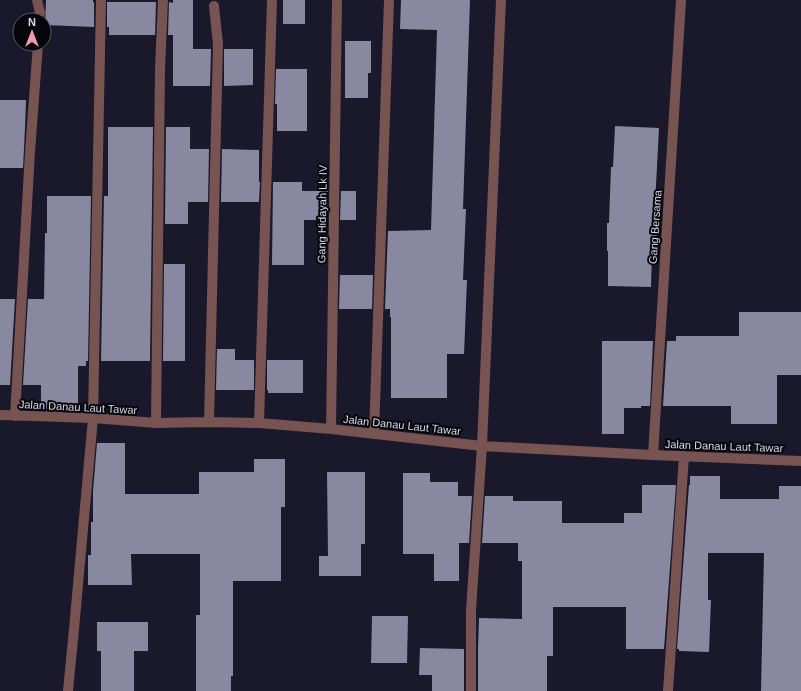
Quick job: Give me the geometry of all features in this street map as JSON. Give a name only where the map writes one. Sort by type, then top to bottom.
[{"type":"street","points":[[37,0],[40,12]]},
{"type":"street","points":[[68,691],[93,418],[101,0]]},
{"type":"street","points":[[156,423],[160,93],[163,0]]},
{"type":"street","points":[[259,423],[272,0]]},
{"type":"street","name":"Gang Hidayah Lk IV","points":[[331,429],[337,0]]},
{"type":"street","points":[[374,434],[388,0]]},
{"type":"street","points":[[471,691],[471,610],[482,446],[501,0]]},
{"type":"street","name":"Gang Bersama","points":[[653,455],[681,0]]},
{"type":"street","points":[[209,422],[218,44],[214,6]]},
{"type":"street","points":[[15,416],[37,52]]},
{"type":"street","name":"Jalan Danau Laut Tawar","points":[[0,415],[93,418],[156,423],[259,423],[331,429],[482,446],[801,461]]},
{"type":"street","points":[[668,691],[684,456]]},
{"type":"building","points":[[46,0],[93,0],[94,27],[52,25],[52,12],[46,12]]},
{"type":"building","points":[[173,0],[193,0],[193,49],[211,49],[210,86],[173,86],[173,35],[168,35],[169,2],[173,3]]},
{"type":"building","points":[[283,0],[305,0],[305,24],[283,24]]},
{"type":"building","points":[[401,0],[470,0],[463,209],[466,209],[463,280],[467,280],[464,354],[447,354],[447,398],[391,398],[391,317],[390,309],[385,309],[388,231],[431,230],[437,30],[400,29]]},
{"type":"building","points":[[107,2],[156,2],[155,35],[109,35],[109,27],[107,27]]},
{"type":"building","points":[[345,41],[371,41],[371,73],[368,73],[368,98],[345,98]]},
{"type":"building","points":[[224,49],[253,49],[253,85],[224,86]]},
{"type":"building","points":[[276,69],[307,69],[307,131],[277,131],[277,104],[275,104]]},
{"type":"building","points":[[0,100],[26,100],[23,168],[0,168]]},
{"type":"building","points":[[615,126],[659,128],[654,224],[657,224],[656,252],[652,252],[651,287],[608,286],[607,223],[609,223],[611,167],[613,167]]},
{"type":"building","points":[[108,127],[153,127],[150,361],[101,361],[104,196],[108,196]]},
{"type":"building","points":[[166,127],[190,127],[190,149],[209,149],[208,202],[188,202],[188,224],[165,224]]},
{"type":"building","points":[[222,149],[259,150],[259,202],[221,202]]},
{"type":"building","points":[[273,182],[302,182],[302,191],[328,191],[327,220],[304,220],[304,265],[272,265]]},
{"type":"building","points":[[341,191],[356,191],[356,220],[340,220]]},
{"type":"building","points":[[47,196],[91,196],[88,361],[86,361],[86,366],[78,366],[78,410],[41,409],[41,385],[23,385],[28,299],[44,299]]},
{"type":"building","points":[[164,264],[185,264],[185,361],[163,361]]},
{"type":"building","points":[[340,275],[373,275],[372,309],[339,309]]},
{"type":"building","points":[[0,299],[15,299],[10,385],[0,385]]},
{"type":"building","points":[[739,312],[801,312],[801,375],[777,375],[777,424],[731,424],[731,406],[663,406],[667,341],[676,341],[676,336],[739,336]]},
{"type":"building","points":[[602,341],[653,341],[650,406],[641,406],[641,408],[624,408],[624,434],[602,434]]},
{"type":"building","points":[[217,349],[235,349],[235,360],[254,360],[254,390],[216,390]]},
{"type":"building","points":[[267,360],[303,360],[303,393],[268,393]]},
{"type":"building","points":[[97,443],[125,443],[125,494],[199,494],[199,472],[254,472],[254,459],[285,459],[285,507],[281,507],[281,581],[233,581],[233,676],[231,676],[231,691],[196,691],[196,615],[200,615],[200,554],[131,554],[132,585],[88,585],[88,555],[91,555],[91,522],[93,522],[93,491]]},
{"type":"building","points":[[327,472],[365,472],[365,544],[361,544],[361,576],[319,576],[319,556],[328,556]]},
{"type":"building","points":[[403,473],[430,473],[430,482],[458,482],[458,496],[472,496],[469,543],[459,543],[459,581],[434,581],[434,554],[403,554]]},
{"type":"building","points":[[690,476],[720,476],[720,499],[779,499],[779,486],[801,486],[801,691],[761,691],[764,553],[708,553],[708,600],[711,600],[709,652],[679,651],[679,649],[677,649]]},
{"type":"building","points":[[642,485],[676,485],[664,649],[626,649],[626,607],[553,607],[553,656],[547,656],[547,691],[478,691],[479,618],[522,619],[522,561],[518,561],[518,543],[482,543],[485,496],[513,496],[513,501],[562,501],[562,523],[624,523],[624,513],[642,513]]},
{"type":"building","points":[[372,616],[408,616],[407,663],[371,663]]},
{"type":"building","points":[[97,622],[148,622],[148,651],[134,651],[134,691],[101,691],[101,651],[97,651]]},
{"type":"building","points":[[420,648],[464,649],[464,691],[432,691],[432,675],[419,675]]}]
